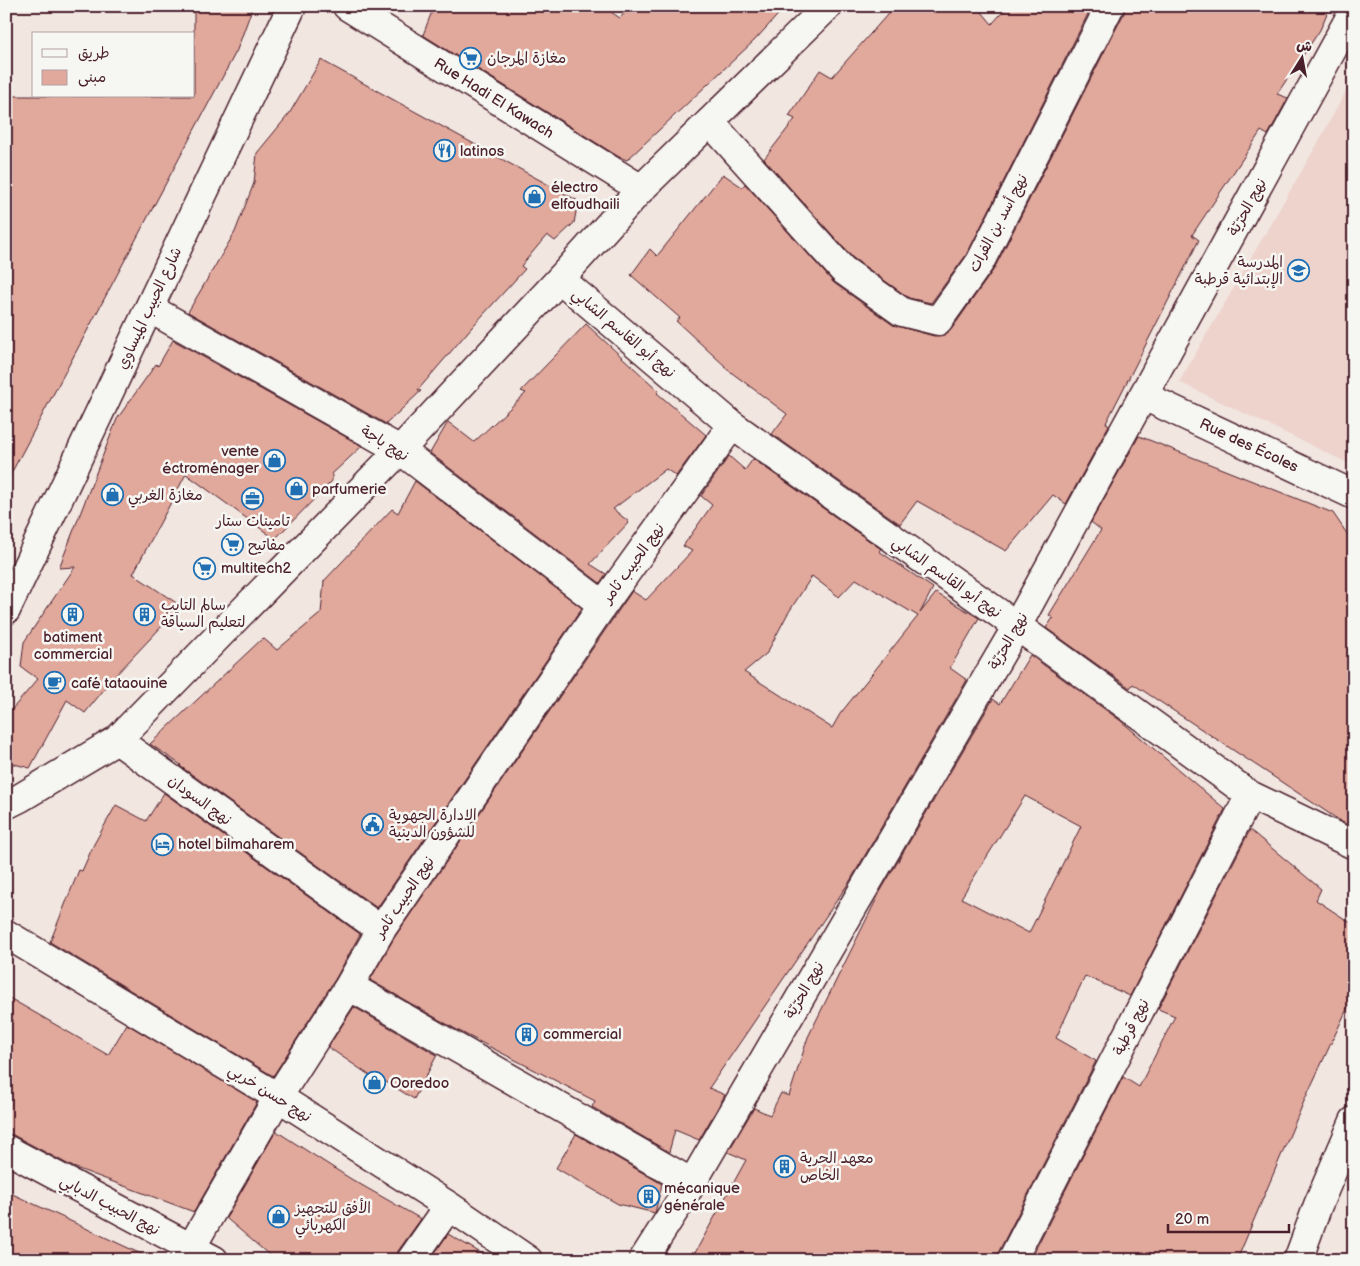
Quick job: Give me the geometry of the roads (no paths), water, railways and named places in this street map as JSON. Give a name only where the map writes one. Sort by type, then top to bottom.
[{"type":"street","name":"شارع الحبيب الميساوي","points":[[6,610],[292,6]]},
{"type":"street","name":"Rue Hadi El Kawach","points":[[347,6],[641,189]]},
{"type":"street","points":[[6,805],[117,740],[400,450],[560,279],[641,189],[828,6]]},
{"type":"street","name":"نهج أسد بن الفرات","points":[[710,122],[843,270],[902,312],[938,321],[980,262],[1110,6]]},
{"type":"street","name":"نهج الحرّيّة","points":[[643,1260],[692,1182],[1017,626],[1354,10]]},
{"type":"street","name":"نهج أبو القاسم الشابي","points":[[560,279],[732,425],[1017,626],[1250,794],[1354,845]]},
{"type":"street","name":"نهج باجة","points":[[149,308],[400,450],[603,605]]},
{"type":"street","name":"Rue des Écoles","points":[[1144,396],[1354,495]]},
{"type":"street","name":"نهج الحبيب ثامر","points":[[197,1256],[278,1097],[349,986],[381,930],[603,605],[732,425]]},
{"type":"street","name":"نهج السودان","points":[[117,740],[381,930]]},
{"type":"street","name":"نهج قرطبة","points":[[1012,1260],[1250,794]]},
{"type":"street","name":"نهج حسن خربي","points":[[6,934],[278,1097],[449,1206],[528,1260]]},
{"type":"street","points":[[349,986],[692,1182]]},
{"type":"street","points":[[1298,1260],[1318,1205],[1354,1122]]},
{"type":"street","name":"نهج الحبيب الدبابي","points":[[6,1150],[197,1256]]},
{"type":"street","points":[[411,1260],[449,1206]]},
{"type":"place","name":"مغازة المرجان","points":[[471,58]]},
{"type":"place","name":"latinos","points":[[444,151]]},
{"type":"place","name":"électro elfoudhaili","points":[[535,196]]},
{"type":"place","name":"المدرسة الإبتدائية قرطبة","points":[[1299,271]]},
{"type":"place","name":"vente éctroménager","points":[[275,460]]},
{"type":"place","name":"parfumerie","points":[[296,489]]},
{"type":"place","name":"مغازة الغربي","points":[[112,495]]},
{"type":"place","name":"تامينات ستار","points":[[253,498]]},
{"type":"place","name":"مفاتيح","points":[[232,545]]},
{"type":"place","name":"multitech2","points":[[205,568]]},
{"type":"place","name":"batiment commercial","points":[[73,614]]},
{"type":"place","name":"سالم التايب لتعليم السياقة","points":[[145,614]]},
{"type":"place","name":"café tataouine","points":[[55,683]]},
{"type":"place","name":"الادارة الجهوية للشؤون الدينية","points":[[373,824]]},
{"type":"place","name":"hotel bilmaharem","points":[[162,844]]},
{"type":"place","name":"commercial","points":[[527,1034]]},
{"type":"place","name":"Ooredoo","points":[[374,1083]]},
{"type":"place","name":"معهد الحرية الخاص","points":[[784,1167]]},
{"type":"place","name":"mécanique générale","points":[[648,1197]]},
{"type":"place","name":"الأفق للتجهيز الكهربائي","points":[[279,1217]]}]
